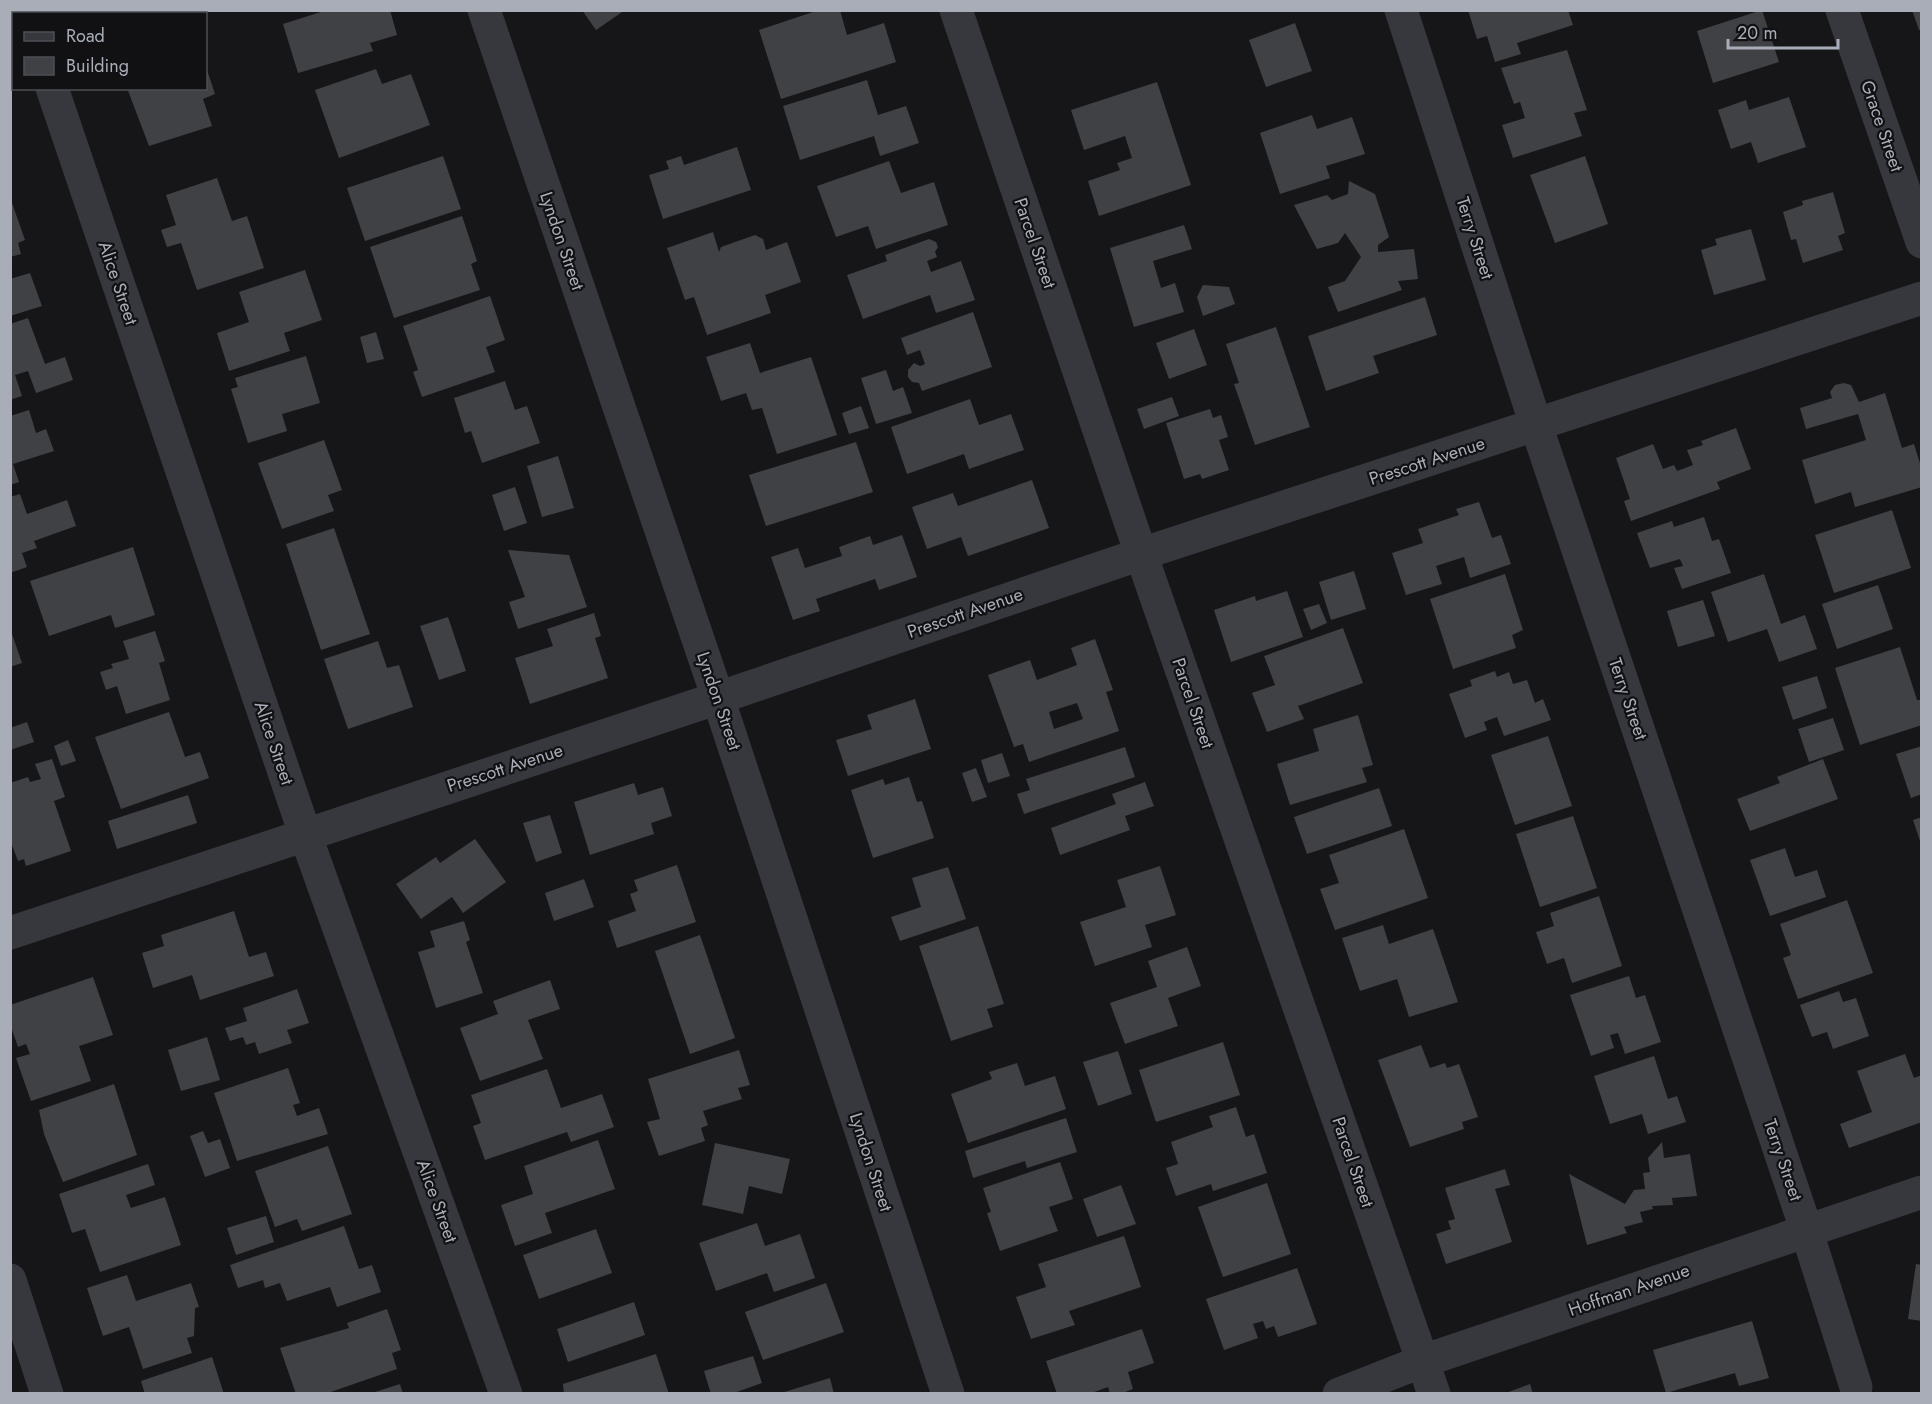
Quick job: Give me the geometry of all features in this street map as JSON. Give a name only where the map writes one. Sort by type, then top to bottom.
[{"type":"street","name":"Lyndon Street","points":[[484,10],[718,698],[948,1394]]},
{"type":"street","name":"Parcel Street","points":[[957,10],[1141,554],[1434,1394]]},
{"type":"street","name":"Terry Street","points":[[1401,10],[1536,425],[1806,1229],[1856,1387]]},
{"type":"street","name":"Grace Street","points":[[1842,10],[1922,242]]},
{"type":"street","name":"Alice Street","points":[[53,90],[305,834],[506,1394]]},
{"type":"street","name":"Prescott Avenue","points":[[10,933],[718,698],[1141,554],[1922,298]]},
{"type":"street","name":"Hoffman Avenue","points":[[1339,1394],[1423,1361],[1806,1229],[1922,1192]]},
{"type":"street","points":[[10,1280],[47,1394]]},
{"type":"building","points":[[327,10],[390,10],[397,35],[370,43],[373,51],[298,73],[283,24]]},
{"type":"building","points":[[582,10],[625,10],[596,30]]},
{"type":"building","points":[[819,10],[840,10],[847,35],[884,23],[896,62],[781,99],[759,30]]},
{"type":"building","points":[[1468,10],[1568,10],[1573,25],[1517,43],[1521,54],[1495,62],[1487,36],[1477,39]]},
{"type":"building","points":[[1762,10],[1779,62],[1713,83],[1697,31]]},
{"type":"building","points":[[1912,10],[1922,10],[1922,29],[1919,30]]},
{"type":"building","points":[[1295,23],[1312,71],[1266,87],[1249,40]]},
{"type":"building","points":[[1567,50],[1587,110],[1574,113],[1582,136],[1513,158],[1502,125],[1525,118],[1520,102],[1514,104],[1501,68]]},
{"type":"building","points":[[376,69],[382,84],[411,74],[430,125],[339,158],[315,90]]},
{"type":"building","points":[[207,70],[215,94],[203,99],[212,126],[149,146],[128,90],[207,90]]},
{"type":"building","points":[[867,80],[878,115],[906,106],[919,143],[880,156],[874,136],[800,160],[783,106]]},
{"type":"building","points":[[1157,82],[1191,185],[1099,216],[1088,181],[1120,170],[1117,163],[1132,158],[1125,136],[1084,150],[1071,110]]},
{"type":"building","points":[[1789,97],[1806,147],[1758,163],[1751,142],[1731,149],[1718,110],[1746,100],[1749,110]]},
{"type":"building","points":[[1312,115],[1317,129],[1352,117],[1365,154],[1326,166],[1330,178],[1280,194],[1260,133]]},
{"type":"building","points":[[737,147],[751,190],[663,219],[649,175],[669,169],[666,161],[681,156],[684,165]]},
{"type":"building","points":[[443,156],[461,209],[365,241],[347,188]]},
{"type":"building","points":[[1585,156],[1608,224],[1555,243],[1530,175]]},
{"type":"building","points":[[889,161],[901,193],[934,182],[948,225],[876,249],[868,226],[836,237],[817,186]]},
{"type":"building","points":[[217,178],[232,221],[247,216],[264,268],[197,290],[181,243],[167,247],[161,230],[176,225],[166,195]]},
{"type":"building","points":[[1349,181],[1375,194],[1389,237],[1378,245],[1378,252],[1414,249],[1418,279],[1398,281],[1402,290],[1338,312],[1328,287],[1345,281],[1361,257],[1345,233],[1338,243],[1317,249],[1294,205],[1327,195],[1332,200],[1348,194]]},
{"type":"building","points":[[1833,192],[1845,233],[1838,236],[1843,250],[1803,263],[1796,239],[1791,240],[1783,212],[1803,205],[1802,201]]},
{"type":"building","points":[[11,200],[25,240],[18,243],[21,254],[10,257]]},
{"type":"building","points":[[462,216],[477,261],[471,264],[480,290],[394,318],[370,247]]},
{"type":"building","points":[[1184,225],[1192,249],[1153,261],[1161,288],[1175,283],[1184,312],[1134,327],[1110,248]]},
{"type":"building","points":[[1751,229],[1766,280],[1714,295],[1701,250],[1717,245],[1715,239]]},
{"type":"building","points":[[713,232],[719,252],[721,247],[755,235],[763,239],[766,250],[787,242],[801,282],[765,295],[771,313],[707,335],[694,297],[685,300],[667,248]]},
{"type":"building","points":[[929,239],[936,242],[938,247],[935,252],[937,257],[927,261],[931,272],[961,261],[975,300],[936,313],[930,295],[863,319],[847,275],[887,261],[885,255]]},
{"type":"building","points":[[305,270],[322,320],[284,333],[290,351],[229,371],[217,333],[249,322],[239,292]]},
{"type":"building","points":[[30,273],[42,306],[10,316],[10,279]]},
{"type":"building","points":[[1203,285],[1229,287],[1235,304],[1203,316],[1197,297]]},
{"type":"building","points":[[490,296],[505,340],[486,347],[495,372],[422,397],[413,372],[418,370],[403,326]]},
{"type":"building","points":[[1425,297],[1437,335],[1373,356],[1379,373],[1326,391],[1308,336]]},
{"type":"building","points":[[973,312],[992,367],[922,391],[919,383],[912,382],[908,377],[908,370],[914,363],[920,366],[925,364],[920,350],[907,355],[901,338]]},
{"type":"building","points":[[28,318],[45,364],[65,357],[73,380],[36,393],[28,371],[15,375],[22,396],[10,400],[10,324]]},
{"type":"building","points":[[1276,327],[1310,427],[1255,445],[1234,384],[1239,383],[1226,344]]},
{"type":"building","points":[[1194,329],[1207,365],[1169,379],[1156,343]]},
{"type":"building","points":[[376,332],[384,359],[367,363],[360,337]]},
{"type":"building","points":[[750,343],[760,373],[811,357],[837,435],[777,454],[762,408],[752,410],[746,393],[721,401],[706,357]]},
{"type":"building","points":[[306,356],[320,403],[282,414],[287,431],[248,443],[231,389],[238,387],[235,378]]},
{"type":"building","points":[[886,370],[893,391],[903,387],[912,413],[876,424],[861,378]]},
{"type":"building","points":[[505,381],[515,410],[527,406],[540,443],[482,463],[471,431],[465,433],[454,398]]},
{"type":"building","points":[[1844,383],[1851,385],[1859,402],[1885,393],[1902,448],[1914,444],[1922,470],[1922,487],[1855,507],[1851,492],[1815,504],[1802,460],[1866,440],[1858,414],[1806,429],[1800,408],[1832,398],[1830,392],[1835,385]]},
{"type":"building","points":[[1172,397],[1179,416],[1144,429],[1137,409]]},
{"type":"building","points":[[970,399],[979,425],[1011,414],[1024,450],[969,469],[964,454],[907,474],[891,427]]},
{"type":"building","points":[[861,406],[869,428],[849,434],[842,413]]},
{"type":"building","points":[[1210,409],[1213,418],[1221,415],[1228,437],[1219,440],[1229,470],[1202,479],[1200,474],[1184,479],[1166,423]]},
{"type":"building","points":[[29,410],[36,433],[46,429],[54,451],[13,464],[19,482],[10,485],[10,416]]},
{"type":"building","points":[[1736,428],[1751,469],[1717,482],[1720,489],[1631,521],[1624,501],[1630,499],[1616,458],[1653,444],[1663,469],[1674,465],[1677,471],[1693,465],[1687,450],[1703,445],[1701,441]]},
{"type":"building","points":[[324,440],[342,490],[328,495],[334,511],[282,529],[258,463]]},
{"type":"building","points":[[856,442],[873,492],[766,526],[749,475]]},
{"type":"building","points":[[558,456],[574,508],[542,517],[527,466]]},
{"type":"building","points":[[1032,480],[1049,528],[968,556],[961,537],[927,549],[912,507],[953,493],[958,506]]},
{"type":"building","points":[[515,487],[527,523],[504,531],[492,495]]},
{"type":"building","points":[[20,494],[27,514],[67,500],[76,526],[34,541],[37,548],[22,553],[27,567],[10,573],[10,497]]},
{"type":"building","points":[[1479,502],[1492,538],[1501,535],[1511,564],[1470,578],[1464,557],[1436,566],[1442,584],[1406,595],[1392,553],[1423,543],[1418,529],[1459,515],[1456,509]]},
{"type":"building","points":[[1892,510],[1911,568],[1834,593],[1815,535]]},
{"type":"building","points":[[1704,517],[1712,541],[1719,539],[1731,573],[1682,589],[1674,568],[1683,566],[1680,559],[1650,568],[1637,533],[1672,521],[1674,527]]},
{"type":"building","points":[[334,528],[370,634],[321,650],[286,544]]},
{"type":"building","points":[[902,535],[917,577],[879,590],[875,579],[816,599],[820,611],[793,620],[771,557],[798,548],[805,568],[842,556],[839,547],[870,536],[873,545]]},
{"type":"building","points":[[133,547],[155,615],[115,628],[111,615],[49,636],[30,581]]},
{"type":"building","points":[[508,550],[569,555],[587,607],[518,629],[509,602],[525,597]]},
{"type":"building","points":[[1354,571],[1366,609],[1331,620],[1319,582]]},
{"type":"building","points":[[1505,574],[1523,630],[1512,635],[1516,648],[1453,669],[1430,599]]},
{"type":"building","points":[[1764,574],[1781,624],[1805,615],[1817,649],[1779,662],[1767,629],[1728,642],[1711,592]]},
{"type":"building","points":[[1878,585],[1893,629],[1837,649],[1822,604]]},
{"type":"building","points":[[1287,591],[1303,637],[1231,662],[1214,610],[1255,596],[1256,601]]},
{"type":"building","points":[[1703,600],[1715,636],[1678,647],[1667,611]]},
{"type":"building","points":[[1319,604],[1327,623],[1311,630],[1303,609]]},
{"type":"building","points":[[594,613],[601,636],[595,638],[608,678],[530,704],[515,658],[553,646],[547,629]]},
{"type":"building","points":[[448,617],[466,671],[439,680],[420,626]]},
{"type":"building","points":[[10,628],[22,663],[10,667]]},
{"type":"building","points":[[1343,628],[1363,683],[1298,706],[1304,719],[1267,732],[1252,693],[1275,685],[1264,656]]},
{"type":"building","points":[[155,631],[165,661],[159,663],[170,700],[126,714],[117,686],[106,690],[100,672],[113,668],[111,664],[129,659],[123,641]]},
{"type":"building","points":[[1095,639],[1113,690],[1106,692],[1119,731],[1029,762],[1023,744],[1014,747],[988,675],[1030,660],[1037,680],[1077,665],[1071,648]],"holes":[[[1077,703],[1083,719],[1054,729],[1049,712]]]},
{"type":"building","points":[[378,641],[387,668],[399,665],[413,707],[348,729],[324,659]]},
{"type":"building","points":[[1900,647],[1917,700],[1922,700],[1922,725],[1860,745],[1835,668]]},
{"type":"building","points":[[1495,671],[1497,677],[1509,672],[1513,684],[1527,680],[1535,703],[1543,699],[1551,720],[1504,736],[1497,717],[1484,722],[1487,730],[1465,738],[1449,694],[1472,686],[1470,680]]},
{"type":"building","points":[[1817,676],[1827,708],[1793,720],[1782,687]]},
{"type":"building","points":[[915,699],[931,749],[848,776],[836,740],[872,729],[867,715]]},
{"type":"building","points":[[169,712],[185,757],[200,752],[209,778],[121,809],[95,737]]},
{"type":"building","points":[[1358,715],[1373,765],[1362,768],[1367,782],[1290,805],[1277,764],[1319,751],[1313,729]]},
{"type":"building","points":[[1833,718],[1844,750],[1809,762],[1798,729]]},
{"type":"building","points":[[27,722],[34,742],[10,750],[10,728]]},
{"type":"building","points":[[1548,736],[1572,806],[1515,825],[1491,755]]},
{"type":"building","points":[[68,740],[76,761],[61,766],[54,746]]},
{"type":"building","points":[[1922,746],[1922,794],[1911,798],[1896,754]]},
{"type":"building","points":[[1125,747],[1135,777],[1024,814],[1017,794],[1030,790],[1026,779]]},
{"type":"building","points":[[1002,753],[1010,776],[988,783],[981,760]]},
{"type":"building","points":[[52,759],[65,797],[54,801],[71,851],[26,866],[24,859],[18,861],[10,840],[10,783],[28,777],[30,782],[41,779],[35,764]]},
{"type":"building","points":[[1823,759],[1838,799],[1750,831],[1737,799],[1780,783],[1777,777]]},
{"type":"building","points":[[976,768],[987,797],[972,802],[962,773]]},
{"type":"building","points":[[909,777],[917,802],[922,801],[934,838],[873,858],[851,790],[883,779],[885,785]]},
{"type":"building","points":[[1145,782],[1154,806],[1125,816],[1130,830],[1060,855],[1051,828],[1116,804],[1112,794]]},
{"type":"building","points":[[634,783],[638,795],[663,787],[672,816],[651,823],[654,834],[590,855],[574,802]]},
{"type":"building","points":[[1379,788],[1392,826],[1307,854],[1294,817]]},
{"type":"building","points":[[188,795],[197,823],[117,849],[108,821]]},
{"type":"building","points":[[550,815],[562,853],[536,862],[523,823]]},
{"type":"building","points":[[1573,816],[1597,888],[1540,907],[1516,834]]},
{"type":"building","points":[[1922,817],[1922,843],[1921,844],[1913,820]]},
{"type":"building","points":[[1404,829],[1428,898],[1335,930],[1320,889],[1339,883],[1329,855]]},
{"type":"building","points":[[475,839],[506,882],[463,913],[452,897],[421,919],[396,884],[436,857],[440,863]]},
{"type":"building","points":[[1785,848],[1795,877],[1817,870],[1826,897],[1770,916],[1750,860]]},
{"type":"building","points":[[677,865],[696,922],[617,948],[608,921],[636,911],[630,894],[638,891],[634,880]]},
{"type":"building","points":[[1160,866],[1176,915],[1145,925],[1152,947],[1095,966],[1080,922],[1126,907],[1117,880]]},
{"type":"building","points":[[948,867],[966,919],[900,941],[891,917],[921,907],[912,878]]},
{"type":"building","points":[[584,879],[594,907],[554,921],[545,893]]},
{"type":"building","points":[[1599,896],[1622,966],[1572,983],[1564,958],[1547,964],[1536,932],[1554,926],[1550,913]]},
{"type":"building","points":[[1847,900],[1873,973],[1798,999],[1783,958],[1791,955],[1780,924]]},
{"type":"building","points":[[234,911],[249,957],[266,952],[274,976],[200,1000],[192,975],[153,988],[142,953],[164,946],[161,935]]},
{"type":"building","points":[[464,921],[470,940],[466,942],[483,993],[436,1008],[418,952],[435,947],[430,931]]},
{"type":"building","points":[[1383,925],[1389,944],[1433,929],[1458,1002],[1409,1017],[1397,979],[1360,991],[1342,938]]},
{"type":"building","points":[[978,926],[1004,1004],[987,1009],[993,1027],[951,1041],[919,946]]},
{"type":"building","points":[[700,935],[735,1038],[690,1054],[655,951]]},
{"type":"building","points":[[1187,947],[1201,986],[1168,998],[1178,1026],[1125,1044],[1110,1003],[1157,987],[1148,961]]},
{"type":"building","points":[[1629,976],[1636,998],[1645,995],[1661,1042],[1625,1054],[1618,1033],[1610,1035],[1614,1048],[1591,1056],[1570,995]]},
{"type":"building","points":[[93,977],[113,1035],[79,1046],[91,1081],[31,1101],[16,1058],[30,1054],[26,1044],[18,1047],[10,1024],[10,1005]]},
{"type":"building","points":[[550,980],[560,1009],[528,1020],[543,1059],[480,1081],[460,1028],[498,1014],[493,1001]]},
{"type":"building","points":[[297,989],[309,1023],[287,1030],[292,1043],[259,1054],[255,1042],[246,1045],[243,1037],[230,1041],[225,1028],[247,1021],[243,1008]]},
{"type":"building","points":[[1839,991],[1843,1002],[1856,998],[1869,1036],[1833,1049],[1827,1032],[1812,1037],[1800,1005]]},
{"type":"building","points":[[207,1037],[220,1080],[181,1091],[168,1050]]},
{"type":"building","points":[[1223,1042],[1240,1095],[1156,1122],[1139,1070]]},
{"type":"building","points":[[1421,1045],[1430,1068],[1445,1063],[1447,1068],[1459,1064],[1478,1117],[1462,1122],[1464,1129],[1410,1147],[1378,1060]]},
{"type":"building","points":[[739,1050],[750,1085],[738,1088],[742,1099],[703,1111],[708,1125],[701,1128],[705,1141],[659,1156],[647,1122],[660,1119],[648,1079]]},
{"type":"building","points":[[1118,1051],[1132,1094],[1098,1106],[1083,1062]]},
{"type":"building","points":[[1905,1054],[1914,1078],[1922,1075],[1922,1122],[1849,1148],[1840,1124],[1872,1112],[1857,1071]]},
{"type":"building","points":[[1654,1056],[1668,1099],[1677,1096],[1686,1122],[1648,1134],[1642,1114],[1610,1124],[1594,1076]]},
{"type":"building","points":[[1017,1063],[1025,1086],[1055,1076],[1066,1109],[968,1143],[951,1094],[992,1079],[989,1072]]},
{"type":"building","points":[[288,1068],[300,1103],[293,1105],[297,1116],[319,1108],[328,1134],[237,1161],[214,1093]]},
{"type":"building","points":[[547,1069],[561,1108],[602,1094],[614,1127],[571,1142],[567,1132],[485,1160],[473,1126],[481,1123],[471,1095]]},
{"type":"building","points":[[114,1084],[137,1155],[63,1182],[44,1134],[39,1110]]},
{"type":"building","points":[[1236,1107],[1246,1137],[1254,1134],[1267,1173],[1213,1191],[1211,1184],[1176,1196],[1166,1168],[1178,1164],[1171,1142],[1213,1127],[1209,1116]]},
{"type":"building","points":[[1066,1118],[1077,1152],[1027,1168],[1025,1161],[973,1178],[965,1151]]},
{"type":"building","points":[[203,1131],[208,1143],[220,1139],[230,1168],[205,1177],[190,1136]]},
{"type":"building","points":[[598,1140],[615,1189],[545,1213],[552,1233],[515,1246],[501,1205],[533,1194],[524,1166]]},
{"type":"building","points":[[1662,1142],[1664,1158],[1690,1154],[1697,1196],[1672,1198],[1673,1205],[1652,1206],[1653,1209],[1640,1212],[1643,1222],[1624,1227],[1627,1233],[1587,1245],[1569,1174],[1625,1204],[1634,1190],[1645,1189],[1643,1173],[1650,1172],[1648,1158]]},
{"type":"building","points":[[715,1143],[790,1159],[782,1194],[749,1186],[743,1214],[702,1205]]},
{"type":"building","points":[[328,1146],[352,1214],[302,1231],[297,1219],[275,1227],[255,1171]]},
{"type":"building","points":[[1060,1162],[1073,1199],[1049,1207],[1058,1231],[1000,1251],[987,1213],[991,1212],[983,1188]]},
{"type":"building","points":[[148,1164],[155,1185],[126,1195],[131,1208],[165,1197],[181,1245],[100,1272],[85,1229],[72,1233],[59,1194]]},
{"type":"building","points":[[1505,1169],[1510,1185],[1495,1189],[1512,1242],[1446,1264],[1436,1234],[1451,1229],[1448,1221],[1455,1219],[1445,1188]]},
{"type":"building","points":[[1267,1183],[1291,1254],[1223,1277],[1198,1207]]},
{"type":"building","points":[[1121,1185],[1136,1224],[1097,1237],[1083,1199]]},
{"type":"building","points":[[266,1216],[274,1242],[236,1255],[227,1228]]},
{"type":"building","points":[[757,1223],[765,1246],[800,1234],[815,1278],[774,1292],[767,1273],[716,1291],[699,1243]]},
{"type":"building","points":[[344,1226],[359,1269],[372,1265],[381,1292],[337,1307],[330,1287],[287,1301],[280,1283],[265,1288],[263,1280],[238,1288],[230,1265]]},
{"type":"building","points":[[596,1229],[612,1273],[539,1299],[523,1255]]},
{"type":"building","points":[[1124,1236],[1141,1287],[1069,1311],[1075,1325],[1031,1339],[1016,1297],[1046,1287],[1038,1264]]},
{"type":"building","points":[[1916,1264],[1922,1265],[1922,1321],[1908,1319]]},
{"type":"building","points":[[1297,1268],[1317,1324],[1278,1337],[1274,1326],[1266,1329],[1263,1321],[1253,1324],[1258,1338],[1224,1350],[1206,1299]]},
{"type":"building","points":[[127,1275],[136,1301],[191,1283],[199,1307],[195,1308],[194,1336],[187,1338],[192,1353],[143,1369],[129,1327],[103,1336],[87,1288]]},
{"type":"building","points":[[826,1283],[844,1332],[763,1360],[745,1312]]},
{"type":"building","points":[[634,1302],[645,1335],[568,1362],[557,1329]]},
{"type":"building","points":[[387,1309],[401,1350],[392,1353],[397,1369],[325,1394],[296,1394],[280,1348],[349,1328],[347,1323]]},
{"type":"building","points":[[1752,1321],[1769,1378],[1739,1386],[1735,1373],[1666,1393],[1653,1350]]},
{"type":"building","points":[[1142,1329],[1154,1363],[1128,1372],[1133,1389],[1120,1394],[1110,1394],[1108,1387],[1089,1394],[1057,1394],[1046,1361]]},
{"type":"building","points":[[656,1354],[669,1394],[564,1394],[563,1384]]},
{"type":"building","points":[[753,1356],[762,1383],[731,1394],[711,1394],[704,1371]]},
{"type":"building","points":[[212,1357],[224,1394],[145,1394],[141,1381]]},
{"type":"building","points":[[830,1378],[834,1394],[781,1394],[781,1393]]},
{"type":"building","points":[[400,1384],[403,1394],[372,1394],[372,1393]]},
{"type":"building","points":[[1530,1384],[1533,1394],[1506,1394],[1506,1393]]}]
